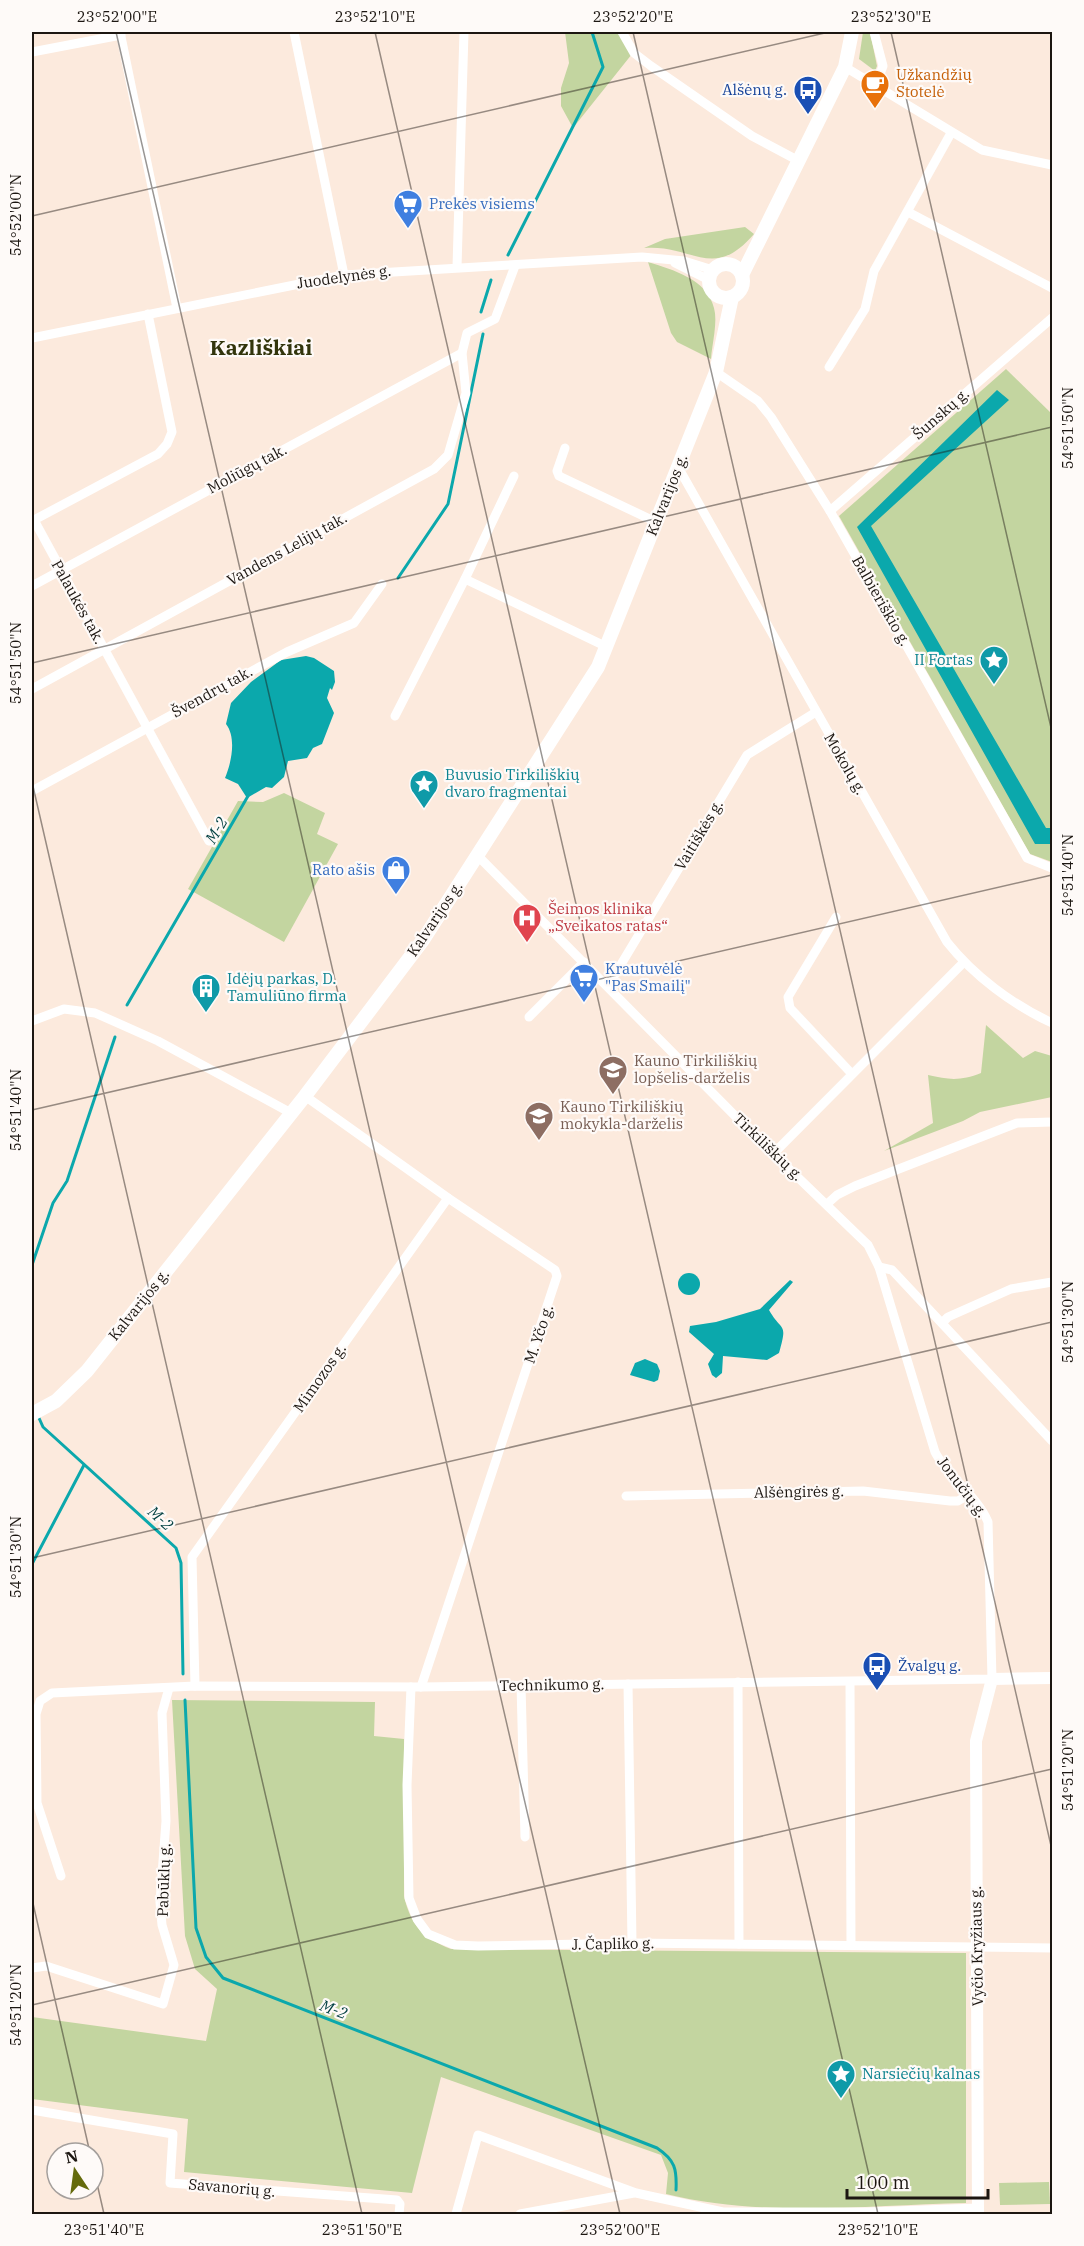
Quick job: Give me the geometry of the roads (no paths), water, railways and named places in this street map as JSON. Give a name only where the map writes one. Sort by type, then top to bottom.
[{"type":"main road","points":[[742,275],[732,265],[722,265],[711,275],[716,295],[732,297],[740,290],[742,275],[768,228],[845,67],[852,32]]},
{"type":"main road","points":[[732,265],[768,228]]},
{"type":"main road","name":"Kalvarijos g.","points":[[716,295],[720,308],[722,349]]},
{"type":"main road","name":"Kalvarijos g.","points":[[32,1414],[56,1401],[87,1371],[305,1096],[423,940],[598,667],[716,372],[732,297]]},
{"type":"street","points":[[294,32],[344,275]]},
{"type":"street","points":[[457,267],[464,32]]},
{"type":"street","points":[[622,32],[634,53],[651,66],[752,136],[799,161]]},
{"type":"street","points":[[874,32],[883,66],[876,84]]},
{"type":"street","points":[[32,52],[120,33],[177,308]]},
{"type":"street","points":[[845,67],[982,150],[1053,165]]},
{"type":"street","points":[[829,366],[865,309],[874,272],[951,133]]},
{"type":"street","points":[[908,212],[1053,288]]},
{"type":"street","name":"Juodelynės g.","points":[[32,338],[344,275],[662,257],[711,275]]},
{"type":"street","points":[[462,353],[467,333],[495,319],[515,266]]},
{"type":"street","name":"Palaukės tak.","points":[[148,314],[172,432],[167,444],[158,454],[34,520],[209,841]]},
{"type":"street","name":"Šunskų g.","points":[[830,511],[1053,318]]},
{"type":"street","name":"Moliūgų tak.","points":[[32,586],[462,353]]},
{"type":"street","name":"Vandens Lelijų tak.","points":[[32,689],[434,469],[448,455],[466,393],[462,353]]},
{"type":"street","name":"Balbieriškio g.","points":[[716,372],[758,401],[771,417],[830,511],[1027,858],[1053,867]]},
{"type":"street","points":[[565,448],[556,471],[559,476],[656,522]]},
{"type":"street","name":"Mokolų g.","points":[[678,467],[947,942],[963,963],[1025,1011],[1053,1023]]},
{"type":"street","points":[[394,716],[465,579],[514,476]]},
{"type":"street","points":[[465,579],[607,647]]},
{"type":"street","name":"Švendrų tak.","points":[[32,791],[287,652],[354,624],[382,584]]},
{"type":"street","name":"Vaitiškės g.","points":[[607,984],[747,755],[816,712]]},
{"type":"street","name":"Tirkiliškių g.","points":[[477,855],[868,1245],[879,1267],[892,1270],[1053,1441]]},
{"type":"street","points":[[836,917],[788,997],[789,1008],[852,1074]]},
{"type":"street","points":[[529,1017],[584,962]]},
{"type":"street","points":[[774,1153],[963,963]]},
{"type":"street","points":[[32,1021],[64,1009],[95,1013],[158,1041],[291,1113]]},
{"type":"street","name":"M. Yčo g.","points":[[305,1096],[448,1198],[555,1270],[557,1282],[416,1687]]},
{"type":"street","points":[[827,1204],[831,1198],[855,1186],[1017,1123],[1053,1122]]},
{"type":"street","name":"Mimozos g.","points":[[195,1686],[192,1557],[448,1198]]},
{"type":"street","name":"Jonučių g.","points":[[879,1267],[935,1452],[941,1464],[985,1515],[990,1532],[992,1679]]},
{"type":"street","points":[[943,1322],[948,1317],[1011,1289],[1053,1282]]},
{"type":"street","name":"Alšėngirės g.","points":[[626,1496],[863,1491],[950,1502],[963,1499],[968,1495]]},
{"type":"street","name":"Technikumo g.","points":[[33,1729],[40,1701],[52,1693],[195,1686],[416,1687],[1053,1678]]},
{"type":"street","name":"Vyčio Kryžiaus g.","points":[[978,2211],[980,2078],[976,1947],[975,1768],[976,1742],[992,1679]]},
{"type":"street","points":[[738,1682],[739,1944]]},
{"type":"street","points":[[850,1682],[851,1945]]},
{"type":"street","points":[[628,1684],[632,1943]]},
{"type":"street","points":[[521,1685],[525,1837]]},
{"type":"street","name":"J. Čapliko g.","points":[[416,1687],[407,1785],[409,1898],[423,1928],[441,1941],[454,1945],[632,1943],[1053,1948]]},
{"type":"street","name":"Pabūklų g.","points":[[32,1968],[46,1966],[163,2004],[174,1965],[162,1925],[160,1902],[166,1821],[162,1713],[169,1688]]},
{"type":"street","points":[[33,1729],[37,1803],[61,1876]]},
{"type":"street","name":"Savanorių g.","points":[[32,2110],[173,2134],[170,2183],[397,2200],[400,2204],[399,2214]]},
{"type":"street","points":[[456,2214],[478,2135],[636,2193],[690,2207],[749,2214],[978,2211]]},
{"type":"street","points":[[520,2214],[636,2193]]},
{"type":"water","points":[[997,390],[1009,400],[871,526],[1046,828],[1052,828],[1052,844],[1035,844],[857,527]]},
{"type":"water","points":[[306,656],[314,658],[334,671],[335,682],[327,698],[334,713],[322,744],[313,748],[307,758],[288,761],[284,777],[272,788],[266,787],[247,798],[238,784],[225,778],[232,751],[231,736],[226,724],[231,703],[251,682],[281,660]]},
{"type":"water","points":[[689,1273],[697,1276],[700,1284],[697,1292],[689,1295],[681,1292],[678,1284],[681,1276]]},
{"type":"water","points":[[790,1280],[793,1282],[769,1310],[783,1331],[779,1353],[767,1360],[723,1356],[722,1373],[716,1378],[712,1375],[708,1364],[714,1354],[689,1332],[690,1326],[716,1322],[760,1309]]},
{"type":"water","points":[[645,1359],[657,1364],[660,1371],[658,1380],[654,1382],[630,1375],[635,1363]]},
{"type":"waterway","points":[[508,255],[603,67],[592,32]]},
{"type":"waterway","points":[[481,312],[491,280]]},
{"type":"waterway","points":[[398,578],[448,504],[483,334]]},
{"type":"waterway","name":"M-2","points":[[127,1005],[248,796]]},
{"type":"waterway","name":"M-2","points":[[32,1265],[53,1203],[67,1181],[115,1037]]},
{"type":"waterway","name":"M-2","points":[[39,1418],[43,1427],[176,1548],[181,1563],[183,1674]]},
{"type":"waterway","points":[[32,1564],[84,1465]]},
{"type":"waterway","name":"M-2","points":[[185,1700],[196,1928],[206,1957],[223,1978],[657,2148],[668,2157],[674,2166],[676,2190]]},
{"type":"place","name":"Užkandžių Stotelė","points":[[875,110]]},
{"type":"place","name":"Alšėnų g.","points":[[808,116]]},
{"type":"place","name":"Prekės visiems","points":[[408,230]]},
{"type":"place","name":"II Fortas","points":[[994,686]]},
{"type":"place","name":"Buvusio Tirkiliškių dvaro fragmentai","points":[[424,810]]},
{"type":"place","name":"Rato ašis","points":[[396,896]]},
{"type":"place","name":"Šeimos klinika „Sveikatos ratas“","points":[[527,944]]},
{"type":"place","name":"Krautuvėlė \"Pas Smailį\"","points":[[584,1004]]},
{"type":"place","name":"Idėjų parkas, D. Tamuliūno firma","points":[[206,1014]]},
{"type":"place","name":"Kauno Tirkiliškių lopšelis-darželis","points":[[613,1096]]},
{"type":"place","name":"Kauno Tirkiliškių mokykla-darželis","points":[[539,1142]]},
{"type":"place","name":"Žvalgų g.","points":[[877,1692]]},
{"type":"place","name":"Narsiečių kalnas","points":[[841,2100]]},
{"type":"district","name":"Kazliškiai","points":[[261,348]]}]
